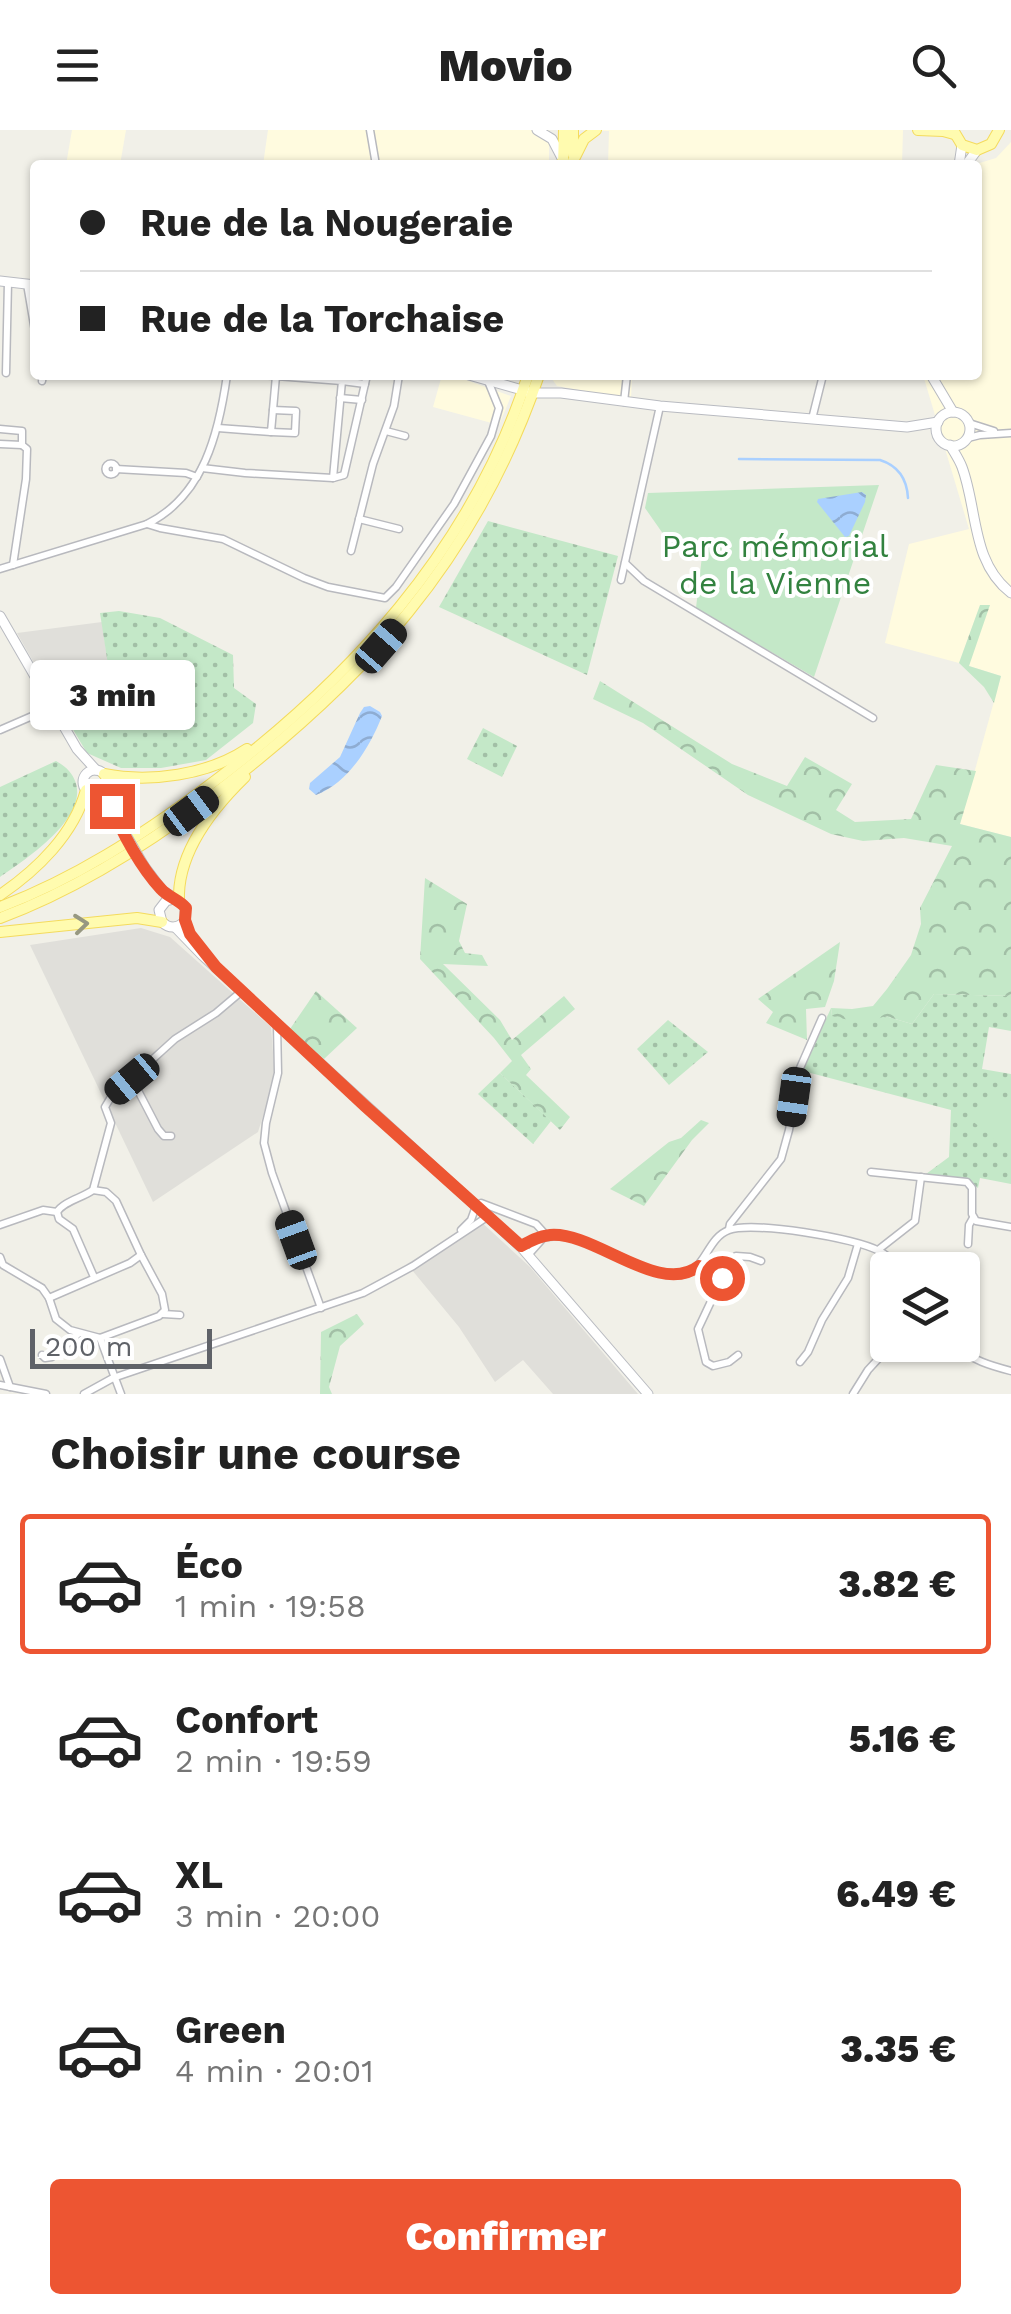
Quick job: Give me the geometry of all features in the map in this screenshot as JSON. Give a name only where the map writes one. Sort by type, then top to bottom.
[{"type":"main road","points":[[564,130],[568,160]]},
{"type":"main road","points":[[568,160],[573,130]]},
{"type":"main road","points":[[570,160],[584,139],[596,130]]},
{"type":"main road","points":[[918,130],[954,132],[962,145],[976,150],[991,144],[998,133],[1011,131]]},
{"type":"main road","points":[[0,907],[65,879],[138,836],[240,762],[320,694],[374,639],[428,573],[475,499],[532,383]]},
{"type":"main road","points":[[177,900],[182,871],[203,826],[225,798],[381,646],[436,579],[497,478],[532,383]]},
{"type":"main road","points":[[100,772],[126,778],[158,776],[223,762],[320,694]]},
{"type":"main road","points":[[0,918],[70,888],[144,844],[290,734]]},
{"type":"main road","points":[[0,895],[30,873],[91,792]]},
{"type":"main road","points":[[0,932],[137,918],[162,922]]},
{"type":"street","points":[[536,130],[552,139],[566,160]]},
{"type":"street","points":[[373,132],[376,160]]},
{"type":"street","points":[[962,145],[962,160]]},
{"type":"street","points":[[967,160],[976,150]]},
{"type":"street","points":[[6,373],[4,281],[30,284]]},
{"type":"street","points":[[0,569],[148,524],[177,504],[198,477],[218,428],[226,380]]},
{"type":"street","points":[[271,432],[276,380]]},
{"type":"street","points":[[329,380],[365,384]]},
{"type":"street","points":[[202,468],[333,478],[344,475],[366,380]]},
{"type":"street","points":[[351,551],[398,380]]},
{"type":"street","points":[[486,380],[532,383],[562,393]]},
{"type":"street","points":[[624,402],[626,380]]},
{"type":"street","points":[[812,419],[822,380]]},
{"type":"street","points":[[932,380],[940,420],[938,435]]},
{"type":"street","points":[[933,380],[952,412],[969,423],[1000,433]]},
{"type":"street","points":[[333,478],[342,381]]},
{"type":"street","points":[[148,524],[223,539],[316,582],[385,598],[454,504],[491,436],[499,408],[492,382]]},
{"type":"street","points":[[532,383],[562,393],[624,402],[907,427],[938,435],[962,466],[982,554],[990,572],[1011,593]]},
{"type":"street","points":[[340,398],[362,400]]},
{"type":"street","points":[[621,580],[660,406]]},
{"type":"street","points":[[218,428],[295,434],[296,411],[273,410]]},
{"type":"street","points":[[907,427],[940,420],[952,412]]},
{"type":"street","points":[[962,466],[969,423]]},
{"type":"street","points":[[0,429],[22,430],[22,445]]},
{"type":"street","points":[[386,431],[404,436]]},
{"type":"street","points":[[950,446],[1011,433]]},
{"type":"street","points":[[0,444],[22,445],[27,449],[13,565]]},
{"type":"street","points":[[116,469],[198,477]]},
{"type":"street","points":[[359,520],[400,529]]},
{"type":"street","points":[[624,563],[644,581],[873,718]]},
{"type":"street","points":[[0,616],[77,749],[83,783],[116,817]]},
{"type":"street","points":[[0,730],[53,707]]},
{"type":"street","points":[[77,749],[107,781],[116,817],[144,866],[162,890],[186,908],[185,920],[192,938],[216,967]]},
{"type":"street","points":[[84,776],[90,771],[100,772]]},
{"type":"street","points":[[91,792],[106,788]]},
{"type":"street","points":[[144,866],[162,922],[175,927],[242,991],[260,1002],[278,1024],[479,1204],[525,1250],[648,1394]]},
{"type":"street","points":[[160,906],[177,900]]},
{"type":"street","points":[[175,927],[185,920]]},
{"type":"street","points":[[56,1212],[93,1190],[111,1123],[105,1107],[111,1097],[175,1039],[242,991]]},
{"type":"street","points":[[729,1230],[781,1159],[800,1068],[822,1018]]},
{"type":"street","points":[[278,1024],[278,1074],[264,1144],[320,1308]]},
{"type":"street","points":[[132,1079],[158,1129],[164,1136],[171,1136]]},
{"type":"street","points":[[871,1172],[967,1182],[972,1188],[973,1218],[968,1244]]},
{"type":"street","points":[[878,1250],[915,1221],[920,1177]]},
{"type":"street","points":[[93,1190],[114,1197],[162,1294],[162,1314]]},
{"type":"street","points":[[457,1235],[479,1204]]},
{"type":"street","points":[[479,1204],[536,1224],[546,1236]]},
{"type":"street","points":[[0,1224],[44,1210],[56,1212]]},
{"type":"street","points":[[56,1212],[73,1229],[94,1277]]},
{"type":"street","points":[[84,1394],[114,1378],[382,1284],[488,1216]]},
{"type":"street","points":[[973,1218],[1011,1227]]},
{"type":"street","points":[[525,1250],[538,1237],[558,1235],[668,1274],[682,1275],[699,1266],[720,1234],[740,1228],[790,1230],[880,1252]]},
{"type":"street","points":[[800,1362],[848,1278],[858,1244]]},
{"type":"street","points":[[49,1298],[141,1255]]},
{"type":"street","points":[[738,1356],[710,1366],[698,1337],[699,1326],[736,1256],[761,1261]]},
{"type":"street","points":[[0,1257],[3,1264],[36,1283],[49,1298],[56,1319],[78,1333],[100,1338],[162,1314],[180,1315]]},
{"type":"street","points":[[699,1266],[722,1278]]},
{"type":"street","points":[[42,1355],[52,1357],[78,1333]]},
{"type":"street","points":[[100,1338],[121,1394]]},
{"type":"street","points":[[0,1359],[10,1386]]},
{"type":"street","points":[[980,1361],[1011,1372]]},
{"type":"street","points":[[853,1394],[876,1362]]},
{"type":"street","points":[[0,1386],[46,1394]]},
{"type":"shaded area","points":[[72,130],[126,130],[121,160],[67,160]]},
{"type":"shaded area","points":[[268,130],[549,130],[549,160],[264,160]]},
{"type":"shaded area","points":[[569,130],[903,130],[902,160],[608,160],[609,131]]},
{"type":"shaded area","points":[[1011,142],[1011,837],[960,824],[1001,676],[969,666],[980,606],[959,663],[885,643],[909,544],[969,529],[924,380],[982,380],[982,162],[996,158]]},
{"type":"shaded area","points":[[441,380],[466,380],[511,396],[499,425],[433,407]]},
{"type":"shaded area","points":[[553,380],[632,380],[631,399],[557,386]]},
{"type":"shaded area","points":[[102,622],[110,678],[47,686],[17,633]]},
{"type":"shaded area","points":[[141,928],[170,937],[271,1027],[275,1078],[258,1132],[153,1202],[30,945]]},
{"type":"shaded area","points":[[478,1219],[530,1267],[638,1394],[553,1394],[523,1360],[495,1382],[459,1327],[407,1264]]},
{"type":"green space","name":"Parc mémorial de la Vienne","points":[[879,485],[814,677],[696,608],[702,556],[673,548],[645,508],[648,493]]},
{"type":"green space","points":[[488,521],[618,556],[587,675],[439,607]]},
{"type":"green space","points":[[980,605],[990,605],[969,666],[1001,676],[994,703],[984,687],[959,663]]},
{"type":"green space","points":[[119,611],[160,618],[233,655],[234,688],[256,704],[253,723],[206,760],[161,768],[121,768],[87,753],[47,686],[110,678],[100,613]]},
{"type":"green space","points":[[600,681],[732,764],[787,786],[805,757],[852,784],[836,810],[855,822],[911,819],[936,765],[976,771],[960,824],[1011,837],[1011,996],[934,994],[912,1024],[885,1016],[865,1024],[832,1016],[831,1008],[873,1006],[911,955],[921,924],[920,908],[952,846],[904,838],[863,841],[831,834],[748,795],[643,723],[593,699]]},
{"type":"green space","points":[[483,728],[517,746],[502,777],[467,759]]},
{"type":"green space","points":[[56,761],[69,771],[77,786],[69,817],[42,846],[0,877],[0,787]]},
{"type":"green space","points":[[425,878],[467,904],[459,941],[465,953],[482,955],[488,966],[443,964],[500,1020],[512,1040],[564,996],[575,1009],[521,1055],[531,1069],[526,1075],[570,1117],[560,1130],[500,1073],[512,1061],[420,959]]},
{"type":"green space","points":[[840,942],[825,1007],[806,1009],[807,1040],[766,1023],[773,1012],[758,999]]},
{"type":"green space","points":[[316,991],[357,1028],[324,1059],[290,1029]]},
{"type":"green space","points":[[934,994],[1011,996],[1011,1031],[989,1027],[982,1069],[1011,1074],[1011,1184],[980,1178],[978,1188],[967,1179],[926,1174],[949,1157],[951,1110],[803,1071],[831,1008],[832,1016],[885,1016],[912,1024]]},
{"type":"green space","points":[[668,1020],[708,1052],[669,1085],[637,1049]]},
{"type":"green space","points":[[500,1073],[551,1121],[533,1144],[478,1094]]},
{"type":"green space","points":[[992,1093],[1011,1109],[1011,1153],[970,1119]]},
{"type":"green space","points":[[701,1120],[709,1123],[644,1206],[610,1189],[669,1142],[681,1138]]},
{"type":"green space","points":[[357,1314],[364,1324],[340,1346],[329,1387],[332,1394],[320,1394],[321,1332]]},
{"type":"water","points":[[862,492],[865,502],[845,537],[818,499]]},
{"type":"water","points":[[370,706],[382,716],[371,740],[348,773],[316,795],[309,789],[310,783],[340,757],[360,713]]},
{"type":"waterway","points":[[739,459],[880,460],[901,474],[908,498]]},
{"type":"route","points":[[112,806],[156,883],[186,908],[190,934],[216,967],[521,1246],[552,1234],[657,1271],[682,1275],[699,1266],[722,1278]]}]
